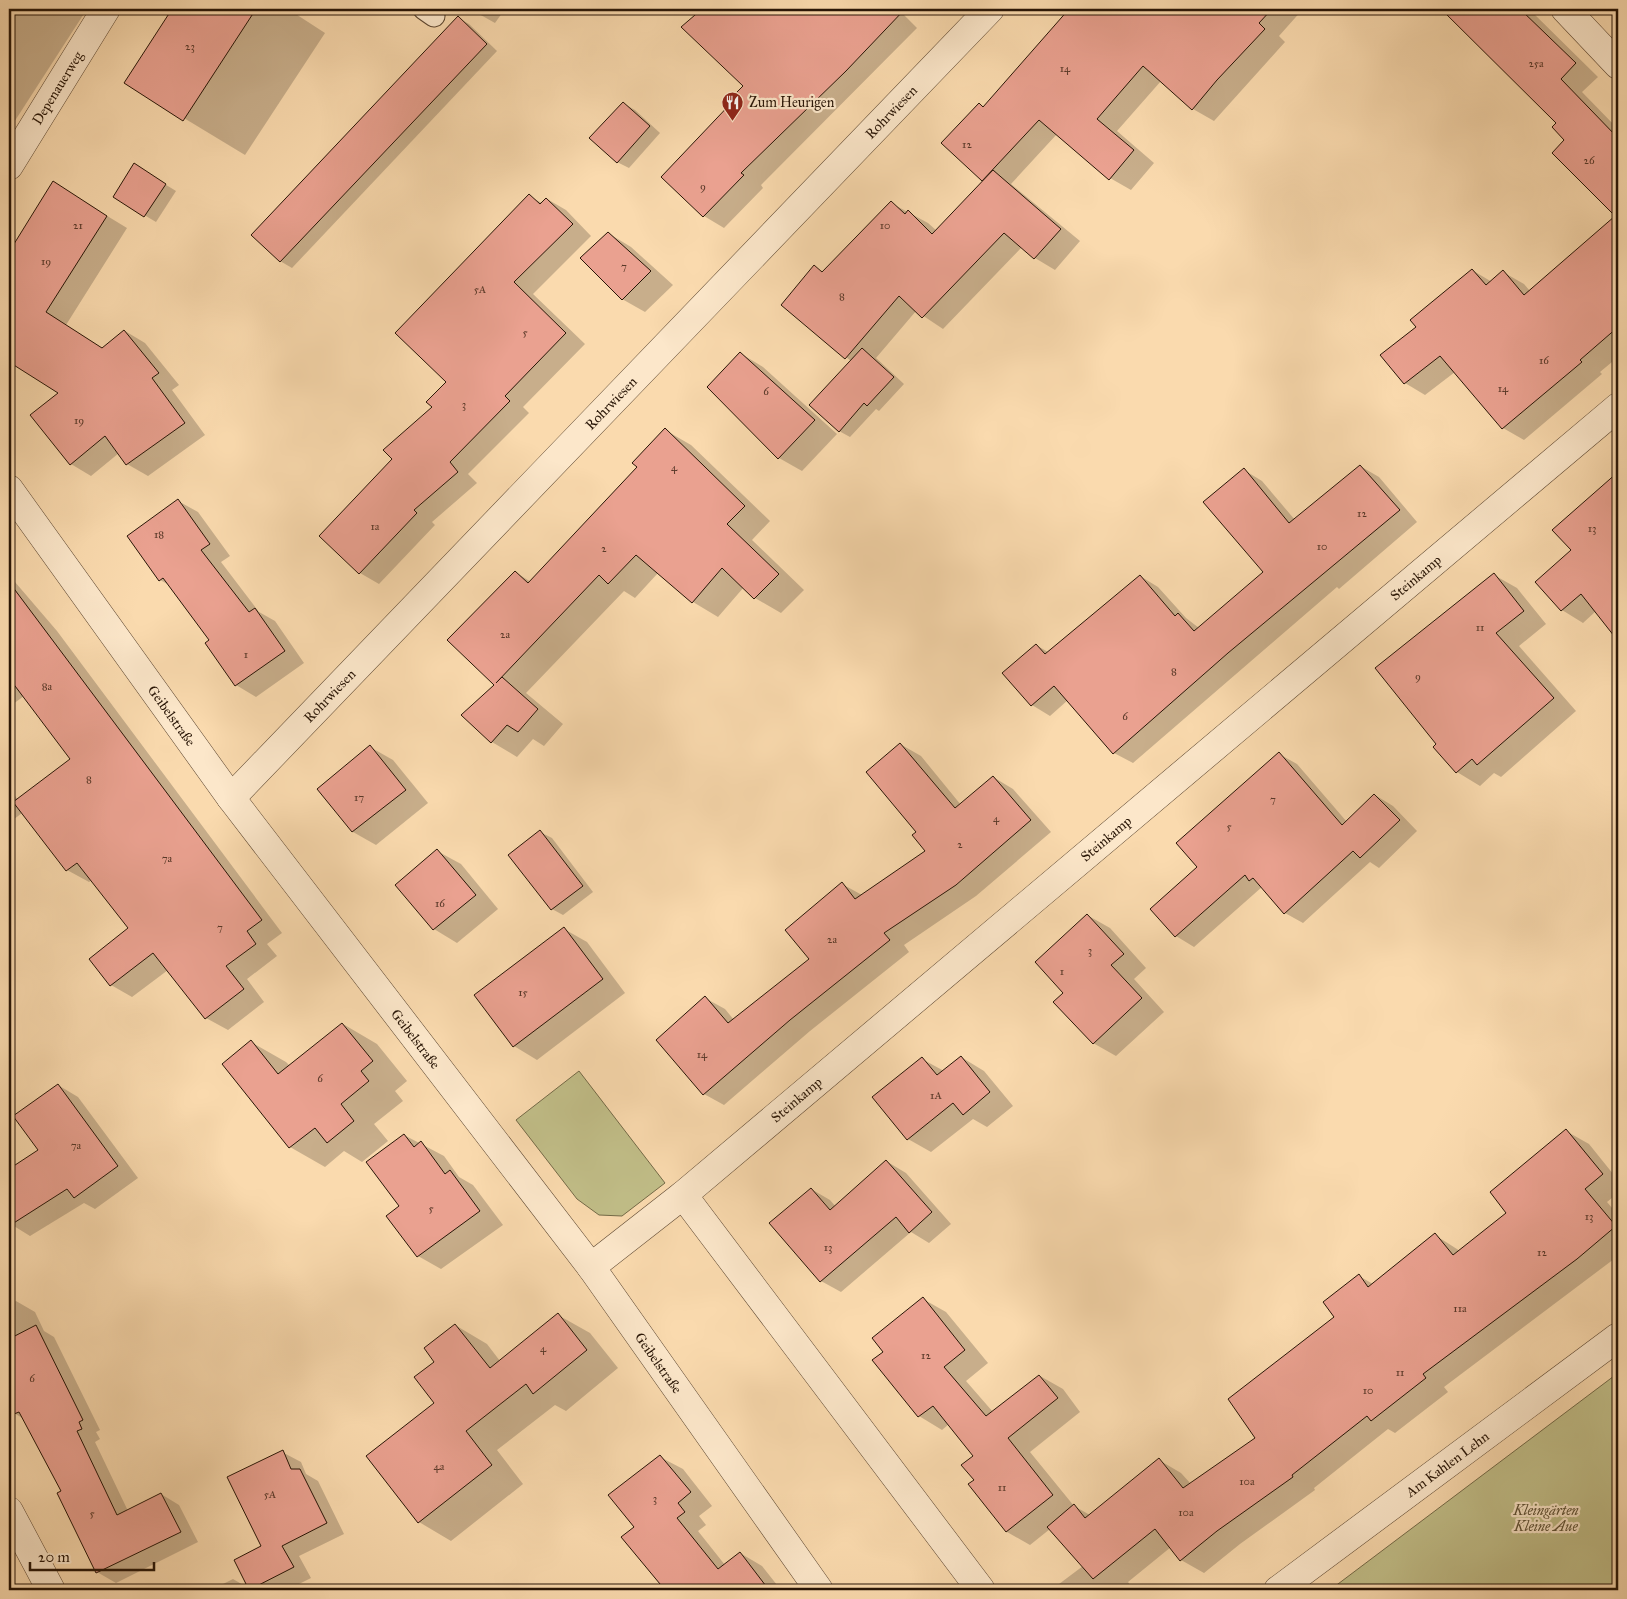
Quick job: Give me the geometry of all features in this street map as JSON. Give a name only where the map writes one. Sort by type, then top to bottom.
[{"type":"street","name":"Depenauerweg","points":[[9,166],[106,9]]},
{"type":"street","name":"Rohrwiesen","points":[[232,798],[990,9]]},
{"type":"street","points":[[1566,9],[1618,65]]},
{"type":"street","name":"Steinkamp","points":[[592,1267],[684,1195],[1618,407]]},
{"type":"street","name":"Geibelstraße","points":[[9,489],[232,798],[592,1267],[819,1590]]},
{"type":"street","points":[[684,1195],[981,1590]]},
{"type":"street","name":"Am Kahlen Lehn","points":[[1278,1590],[1618,1337]]},
{"type":"street","points":[[9,1511],[51,1590]]},
{"type":"green space","points":[[579,1071],[665,1183],[622,1216],[599,1215],[577,1199],[516,1120]]},
{"type":"green space","name":"Kleingärten Kleine Aue","points":[[1618,1373],[1618,1590],[1330,1590]]},
{"type":"building","points":[[172,9],[256,9],[183,121],[124,83]]},
{"type":"building","points":[[702,9],[905,9],[846,71],[741,173],[744,175],[703,217],[661,177],[735,99],[733,96],[743,86],[681,27]]},
{"type":"building","points":[[1069,9],[1272,9],[1259,23],[1265,29],[1217,80],[1192,110],[1143,66],[1097,119],[1134,150],[1109,180],[1039,120],[982,181],[941,143],[979,103],[983,107]]},
{"type":"building","points":[[1441,9],[1520,9],[1576,63],[1561,79],[1618,138],[1618,327],[1580,360],[1582,362],[1502,429],[1440,356],[1404,384],[1380,355],[1416,327],[1410,320],[1472,269],[1486,285],[1503,270],[1524,295],[1615,216],[1552,153],[1564,140],[1552,127],[1556,123]]},
{"type":"building","points":[[458,16],[487,44],[280,262],[251,235]]},
{"type":"building","points":[[623,102],[650,126],[617,163],[589,138]]},
{"type":"building","points":[[134,163],[166,184],[144,217],[113,197]]},
{"type":"building","points":[[993,170],[1061,229],[1034,259],[1004,233],[922,318],[899,296],[845,359],[781,305],[814,265],[822,272],[891,201],[905,214],[908,210],[932,234]]},
{"type":"building","points":[[53,181],[107,216],[46,312],[102,348],[124,330],[159,373],[152,378],[185,423],[126,465],[105,436],[70,465],[30,415],[58,393],[9,362],[9,252]]},
{"type":"building","points":[[529,194],[540,204],[546,198],[573,224],[514,282],[566,333],[505,396],[510,401],[450,462],[458,472],[414,510],[417,513],[359,574],[319,536],[392,459],[383,450],[432,407],[426,402],[446,382],[395,333]]},
{"type":"building","points":[[608,232],[651,271],[622,300],[580,258]]},
{"type":"building","points":[[862,348],[894,377],[867,406],[864,403],[839,432],[809,405]]},
{"type":"building","points":[[740,352],[815,420],[778,459],[707,387]]},
{"type":"building","points":[[665,428],[745,506],[727,524],[779,574],[754,599],[722,568],[692,603],[636,555],[608,584],[599,575],[496,683],[502,677],[538,709],[518,732],[507,725],[491,743],[461,715],[494,685],[447,640],[515,571],[528,583],[637,467],[632,463]]},
{"type":"building","points":[[1360,465],[1400,510],[1228,653],[1113,754],[1054,686],[1031,706],[1002,673],[1036,644],[1045,654],[1140,575],[1175,616],[1178,613],[1194,631],[1263,572],[1203,502],[1244,468],[1289,523]]},
{"type":"building","points":[[1618,472],[1618,641],[1581,594],[1561,611],[1535,582],[1571,550],[1552,530]]},
{"type":"building","points":[[178,499],[210,544],[201,550],[249,612],[255,608],[285,651],[235,686],[205,643],[209,640],[163,578],[159,581],[127,536]]},
{"type":"building","points":[[1494,573],[1524,611],[1496,633],[1554,698],[1477,765],[1472,759],[1456,773],[1433,747],[1436,744],[1375,668]]},
{"type":"building","points":[[9,582],[262,920],[247,931],[256,944],[226,966],[244,989],[205,1019],[153,953],[110,986],[89,959],[128,928],[77,863],[66,871],[13,802],[70,759],[9,678]]},
{"type":"building","points":[[900,743],[955,808],[993,776],[1031,820],[956,885],[884,933],[890,940],[790,1020],[703,1095],[656,1040],[705,996],[728,1023],[809,959],[785,930],[842,882],[855,899],[925,851],[912,835],[916,832],[866,772]]},
{"type":"building","points":[[370,745],[406,790],[352,832],[317,789]]},
{"type":"building","points":[[1279,752],[1342,825],[1374,794],[1400,820],[1360,858],[1353,851],[1284,914],[1253,878],[1249,881],[1245,875],[1175,937],[1150,909],[1197,867],[1176,843]]},
{"type":"building","points":[[540,830],[583,886],[551,910],[508,855]]},
{"type":"building","points":[[437,849],[476,895],[433,930],[395,885]]},
{"type":"building","points":[[1087,914],[1124,954],[1111,965],[1142,998],[1093,1044],[1053,1002],[1063,993],[1035,962]]},
{"type":"building","points":[[564,927],[603,979],[513,1047],[474,995]]},
{"type":"building","points":[[342,1023],[373,1061],[361,1071],[369,1081],[341,1104],[354,1121],[327,1143],[315,1128],[289,1148],[222,1064],[251,1040],[278,1074]]},
{"type":"building","points":[[961,1056],[990,1092],[963,1115],[953,1103],[907,1140],[872,1097],[922,1057],[937,1075]]},
{"type":"building","points":[[58,1084],[118,1166],[74,1198],[67,1189],[9,1226],[9,1169],[38,1150],[13,1116]]},
{"type":"building","points":[[1566,1129],[1603,1174],[1585,1189],[1616,1226],[1577,1259],[1423,1374],[1426,1378],[1371,1421],[1367,1416],[1292,1475],[1293,1477],[1217,1531],[1180,1561],[1155,1529],[1093,1579],[1047,1527],[1074,1504],[1085,1518],[1159,1458],[1183,1488],[1255,1438],[1228,1399],[1334,1317],[1323,1302],[1359,1274],[1368,1287],[1435,1233],[1453,1255],[1506,1213],[1490,1192]]},
{"type":"building","points":[[404,1134],[414,1147],[421,1141],[445,1174],[450,1170],[480,1211],[417,1257],[386,1216],[399,1206],[366,1162]]},
{"type":"building","points":[[886,1160],[932,1212],[909,1233],[896,1217],[820,1282],[769,1223],[811,1188],[830,1210]]},
{"type":"building","points":[[923,1297],[965,1350],[944,1367],[986,1416],[1039,1375],[1058,1398],[1008,1438],[1053,1495],[1006,1532],[968,1484],[974,1480],[961,1465],[973,1456],[933,1406],[918,1417],[872,1360],[883,1352],[872,1338]]},
{"type":"building","points":[[558,1313],[587,1350],[533,1394],[526,1384],[466,1431],[492,1465],[418,1523],[366,1456],[434,1403],[414,1377],[434,1362],[424,1348],[455,1324],[490,1368]]},
{"type":"building","points":[[36,1325],[83,1420],[79,1422],[82,1429],[77,1431],[117,1515],[161,1493],[181,1532],[96,1573],[57,1493],[61,1491],[19,1412],[9,1416],[9,1339]]},
{"type":"building","points":[[283,1450],[291,1469],[300,1469],[327,1523],[282,1546],[294,1567],[249,1590],[234,1560],[261,1546],[227,1477]]},
{"type":"building","points":[[660,1455],[691,1492],[678,1503],[685,1512],[677,1518],[718,1569],[740,1552],[769,1590],[665,1590],[621,1537],[634,1527],[608,1495]]},
{"type":"place","name":"Zum Heurigen","points":[[733,121]]}]
